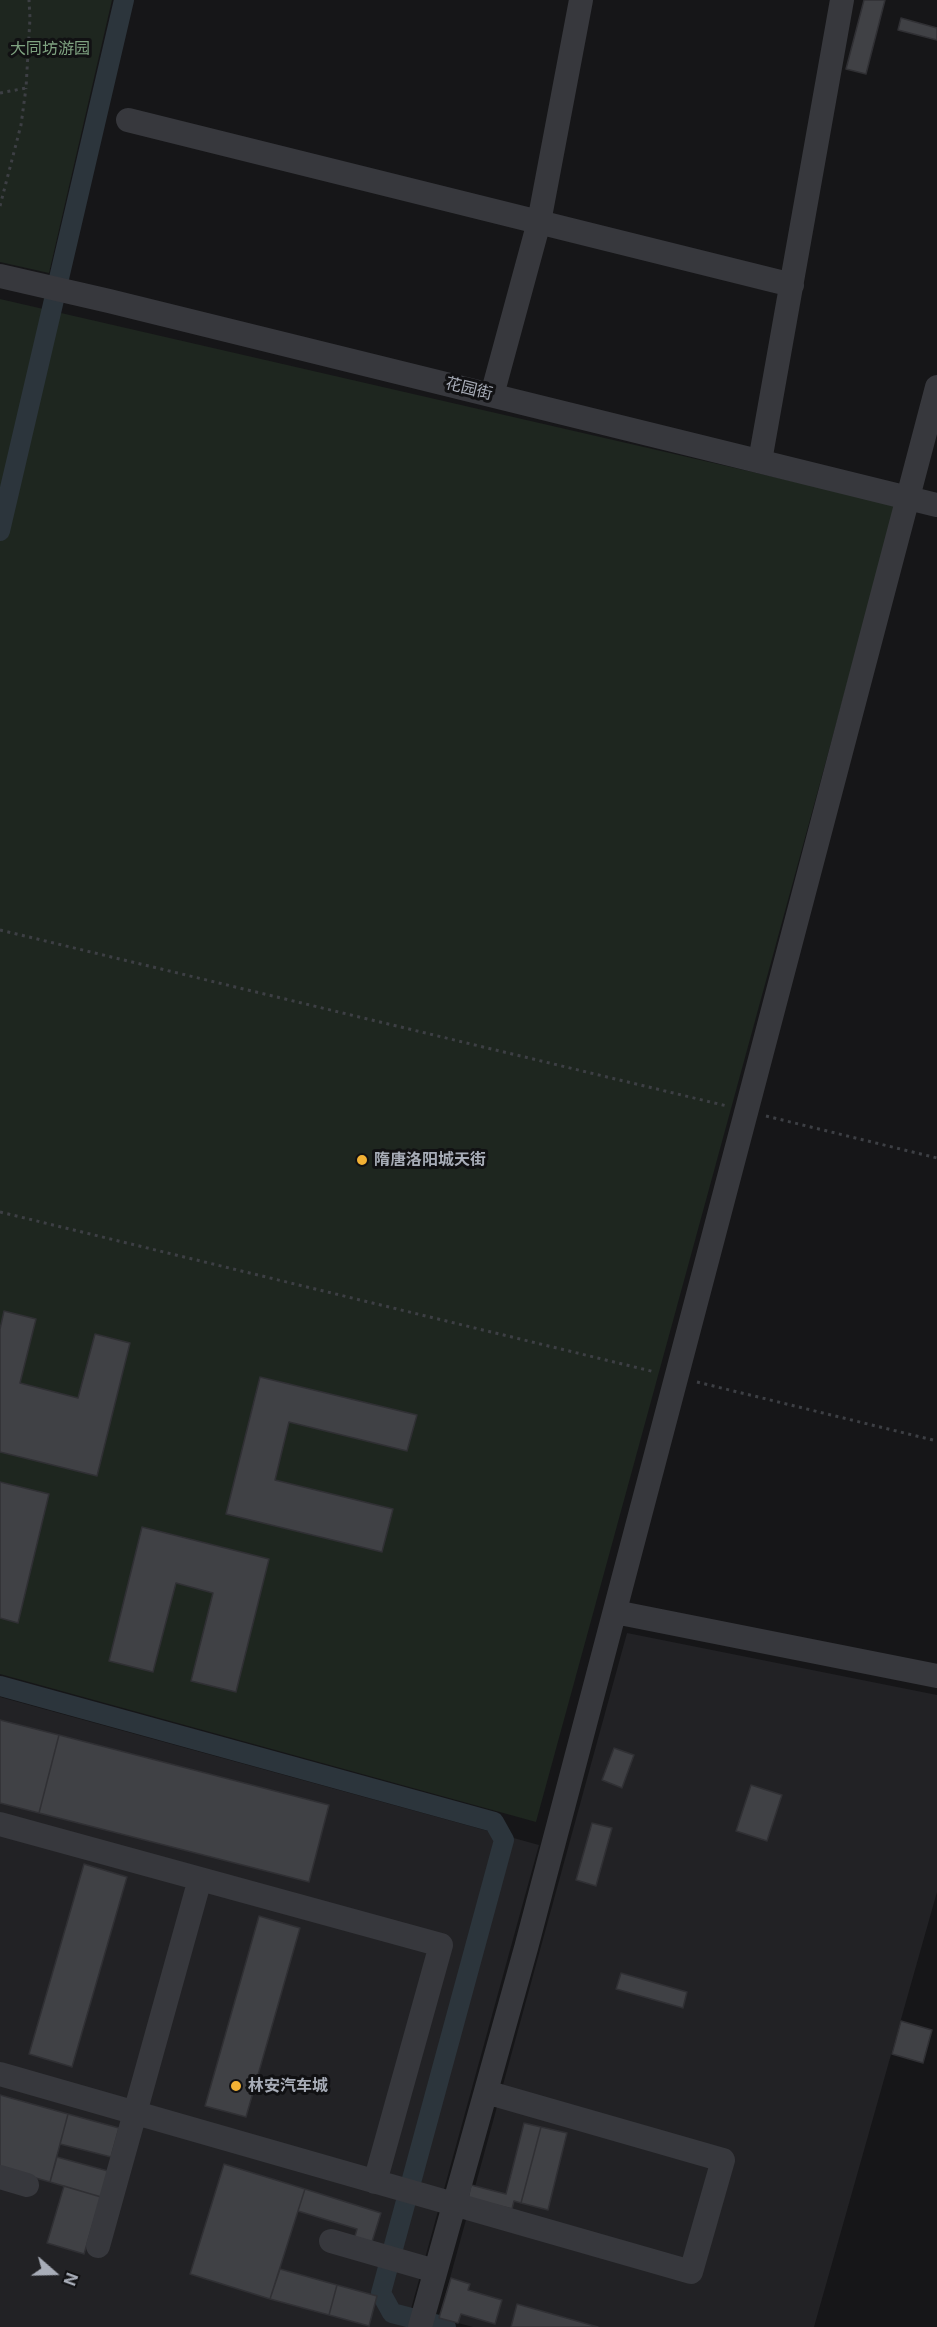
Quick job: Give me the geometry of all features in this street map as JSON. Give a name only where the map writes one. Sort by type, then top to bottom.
[{"type":"street","points":[[492,395],[539,222],[581,0]]},
{"type":"street","points":[[760,461],[842,0]]},
{"type":"street","points":[[128,120],[792,285]]},
{"type":"street","name":"花园街","points":[[10,278],[937,504]]},
{"type":"street","points":[[420,2327],[526,1948],[937,387]]},
{"type":"street","points":[[615,1612],[937,1676]]},
{"type":"street","points":[[0,1824],[441,1945],[375,2182]]},
{"type":"street","points":[[98,2246],[200,1879]]},
{"type":"street","points":[[0,2074],[691,2272],[723,2160],[486,2092]]},
{"type":"street","points":[[0,2177],[27,2185]]},
{"type":"street","points":[[331,2241],[435,2271]]},
{"type":"path","points":[[0,206],[21,125],[26,88],[29,0]]},
{"type":"path","points":[[0,93],[26,88]]},
{"type":"path","points":[[0,930],[937,1158]]},
{"type":"path","points":[[0,1212],[937,1441]]},
{"type":"shaded area","points":[[627,1633],[937,1695],[937,1892],[814,2327],[473,2327],[439,2318]]},
{"type":"shaded area","name":"林安汽车城","points":[[0,1697],[539,1845],[406,2327],[0,2327]]},
{"type":"green space","name":"大同坊游园","points":[[0,0],[112,0],[49,273],[0,262]]},
{"type":"green space","points":[[0,299],[896,505],[536,1822],[0,1674]]},
{"type":"building","points":[[864,0],[885,0],[866,74],[846,69]]},
{"type":"building","points":[[901,18],[937,28],[937,40],[898,30]]},
{"type":"building","points":[[4,1311],[36,1319],[20,1383],[78,1398],[95,1334],[130,1343],[97,1476],[0,1452],[0,1329]]},
{"type":"building","points":[[260,1377],[417,1415],[407,1451],[289,1422],[275,1480],[393,1509],[382,1552],[226,1514]]},
{"type":"building","points":[[0,1482],[49,1494],[18,1623],[0,1618]]},
{"type":"building","points":[[142,1527],[269,1559],[236,1692],[191,1681],[213,1593],[176,1583],[153,1672],[109,1661]]},
{"type":"building","points":[[0,1720],[59,1735],[39,1813],[0,1803]]},
{"type":"building","points":[[59,1735],[329,1805],[309,1882],[39,1813]]},
{"type":"building","points":[[614,1748],[634,1755],[622,1788],[602,1780]]},
{"type":"building","points":[[751,1785],[782,1795],[767,1841],[736,1831]]},
{"type":"building","points":[[592,1823],[612,1828],[596,1886],[576,1880]]},
{"type":"building","points":[[84,1864],[127,1877],[72,2067],[29,2054]]},
{"type":"building","points":[[259,1916],[300,1928],[246,2117],[205,2106]]},
{"type":"building","points":[[621,1973],[687,1992],[683,2008],[616,1989]]},
{"type":"building","points":[[901,2021],[932,2030],[923,2063],[892,2054]]},
{"type":"building","points":[[0,2095],[68,2114],[50,2182],[0,2168]]},
{"type":"building","points":[[68,2114],[119,2128],[111,2157],[60,2144]]},
{"type":"building","points":[[524,2123],[541,2127],[521,2203],[514,2201],[512,2209],[468,2198],[471,2185],[506,2194]]},
{"type":"building","points":[[541,2127],[567,2133],[548,2210],[521,2203]]},
{"type":"building","points":[[57,2157],[108,2171],[101,2197],[50,2182]]},
{"type":"building","points":[[224,2164],[305,2189],[270,2299],[190,2274]]},
{"type":"building","points":[[64,2186],[101,2197],[84,2254],[47,2243]]},
{"type":"building","points":[[305,2189],[381,2213],[371,2245],[354,2240],[357,2229],[298,2211]]},
{"type":"building","points":[[280,2269],[337,2285],[329,2315],[270,2299]]},
{"type":"building","points":[[451,2278],[470,2284],[468,2290],[502,2300],[495,2324],[461,2314],[458,2323],[439,2318]]},
{"type":"building","points":[[337,2285],[377,2296],[369,2326],[329,2315]]},
{"type":"building","points":[[517,2304],[598,2327],[511,2327]]},
{"type":"waterway","points":[[0,531],[124,0]]},
{"type":"waterway","points":[[0,1686],[494,1822],[504,1840],[381,2293],[392,2313],[446,2327]]},
{"type":"place","name":"隋唐洛阳城天街","points":[[362,1160]]},
{"type":"place","name":"林安汽车城","points":[[236,2086]]}]
